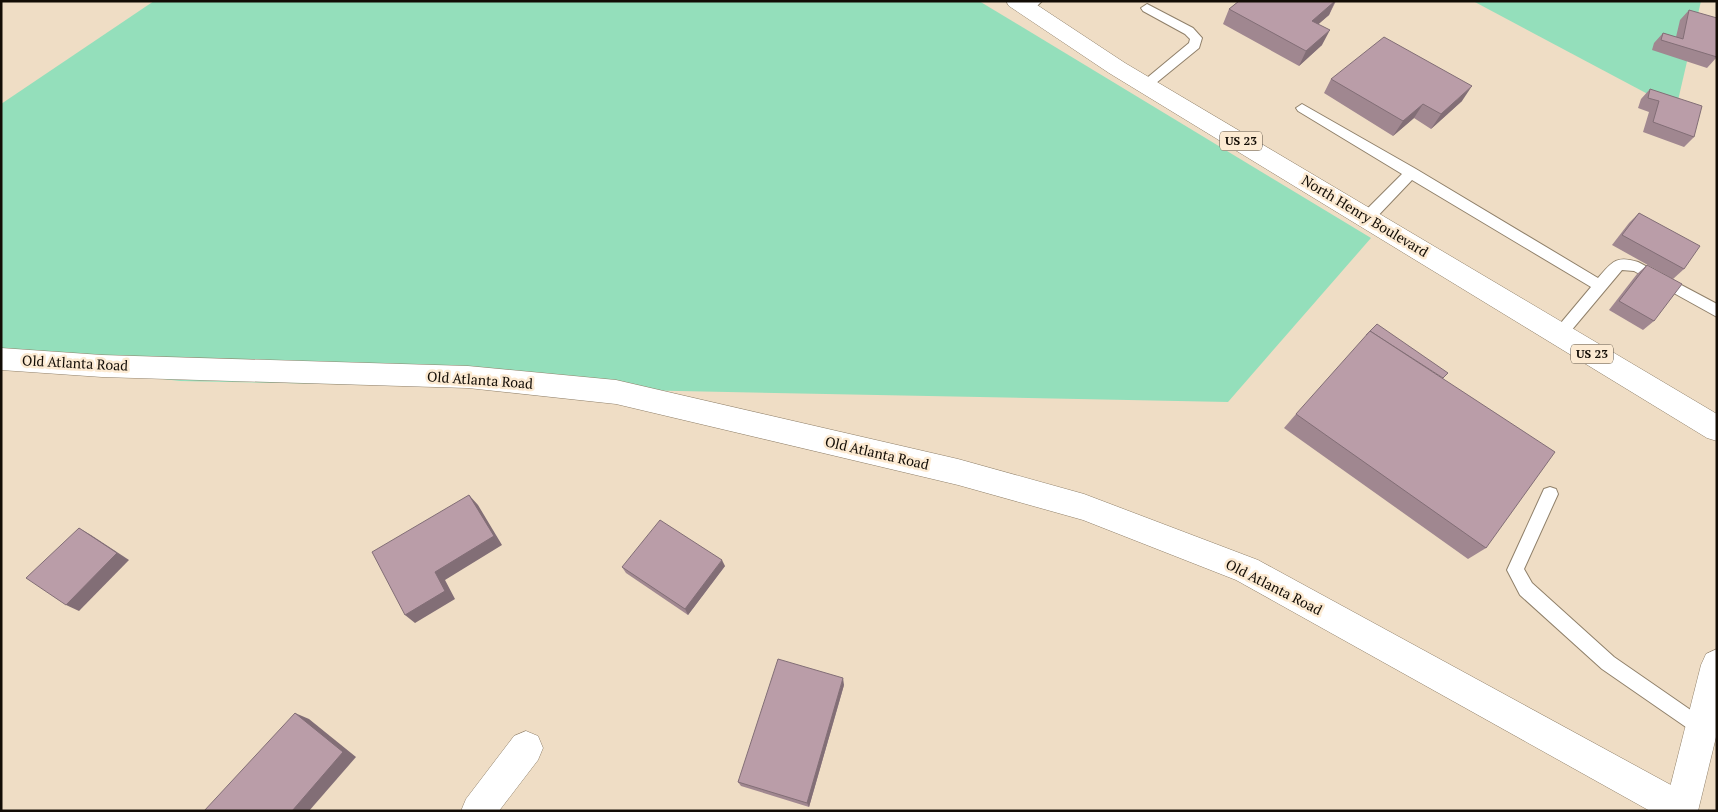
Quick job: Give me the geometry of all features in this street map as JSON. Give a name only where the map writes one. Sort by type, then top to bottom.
[{"type":"main road","name":"North Henry Boulevard","points":[[1027,4],[1146,85],[1717,429]]},
{"type":"main road","name":"Old Atlanta Road","points":[[1,359],[102,366],[468,377],[616,392],[958,472],[1084,507],[1247,570],[1681,810]]},
{"type":"main road","points":[[1681,810],[1716,667]]},
{"type":"main road","points":[[478,811],[526,748]]},
{"type":"lane","points":[[1146,85],[1195,45],[1196,38],[1189,31],[1147,8]]},
{"type":"lane","points":[[1302,108],[1600,286]]},
{"type":"lane","points":[[1367,218],[1411,172]]},
{"type":"lane","points":[[1560,334],[1618,265],[1627,264],[1638,267],[1717,311]]},
{"type":"lane","points":[[1550,494],[1515,570],[1526,589],[1608,663],[1702,728]]},
{"type":"green space","points":[[154,1],[979,1],[1371,238],[1228,402],[180,381],[1,360],[1,104]]},
{"type":"green space","points":[[1473,1],[1701,1],[1676,109]]},
{"type":"building","points":[[1239,1],[1335,1],[1312,21],[1330,30],[1306,51],[1229,9]]},
{"type":"building","points":[[1689,10],[1717,18],[1717,57],[1661,40],[1663,33],[1683,39]]},
{"type":"building","points":[[1384,37],[1472,86],[1441,114],[1423,104],[1403,121],[1331,79]]},
{"type":"building","points":[[1650,89],[1702,106],[1694,137],[1653,122],[1659,101],[1648,98]]},
{"type":"building","points":[[1639,213],[1700,246],[1684,269],[1622,235]]},
{"type":"building","points":[[1647,265],[1682,284],[1654,321],[1619,301]]},
{"type":"building","points":[[1377,324],[1448,373],[1443,378],[1370,331]]},
{"type":"building","points":[[1370,331],[1555,452],[1486,548],[1296,414]]},
{"type":"building","points":[[469,495],[494,536],[435,572],[445,591],[405,615],[372,552]]},
{"type":"building","points":[[660,520],[722,560],[685,609],[622,567]]},
{"type":"building","points":[[79,528],[117,553],[66,605],[26,578]]},
{"type":"building","points":[[778,659],[843,678],[807,803],[738,782]]},
{"type":"building","points":[[295,713],[343,752],[292,811],[204,811]]}]
